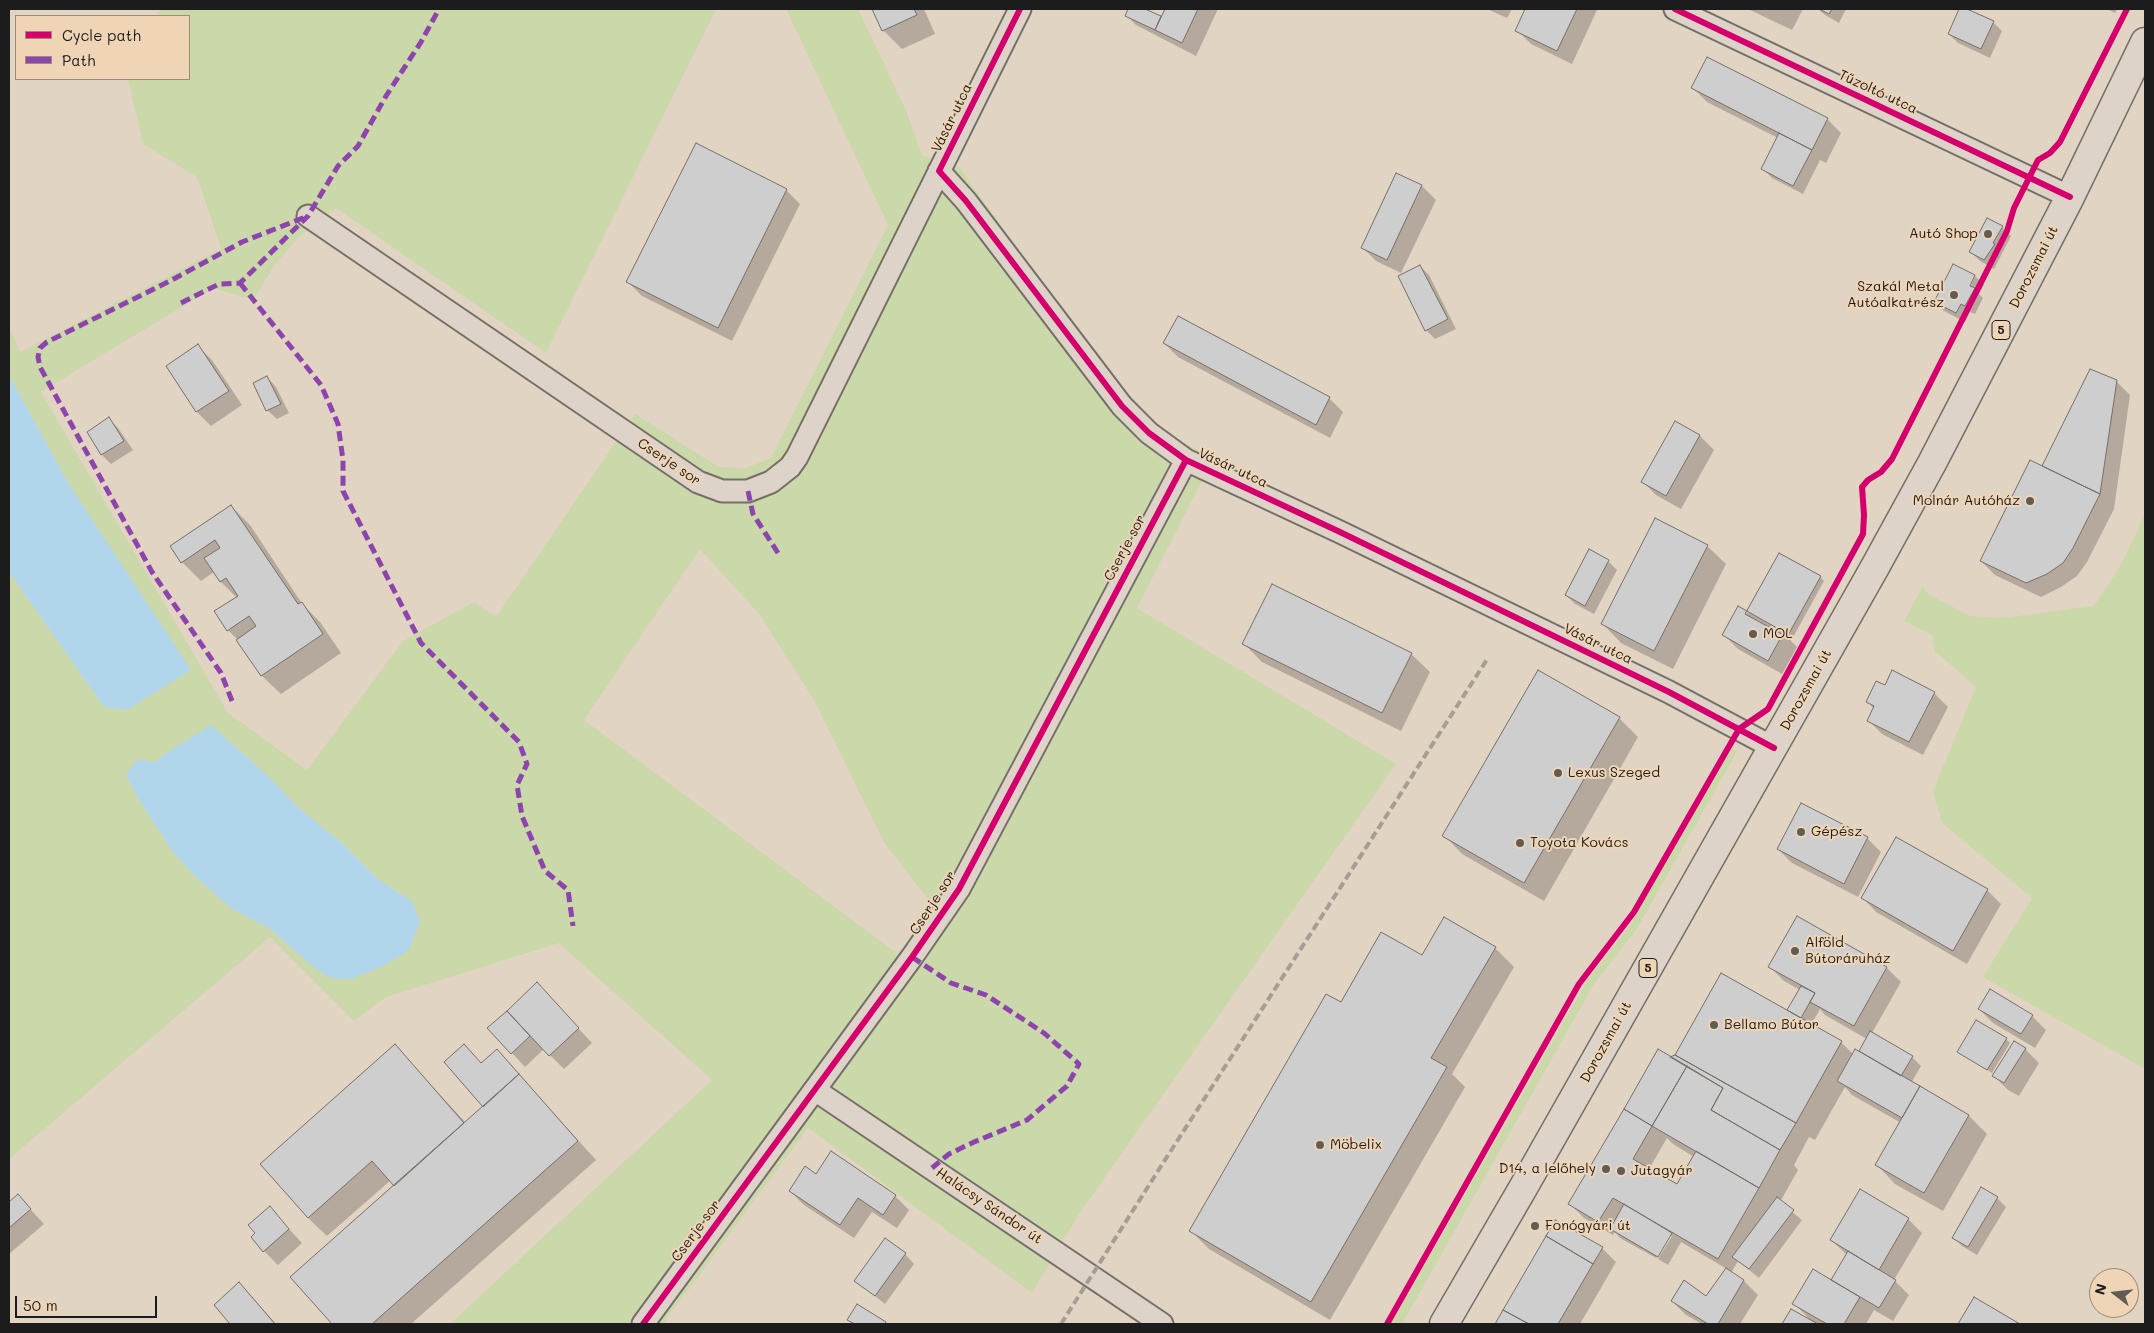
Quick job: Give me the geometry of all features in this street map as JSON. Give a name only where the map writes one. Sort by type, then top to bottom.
[{"type":"main road","name":"Dorozsmai út","points":[[1444,1324],[1774,748],[1932,463],[2070,197],[2145,42]]},
{"type":"street","name":"Vásár utca","points":[[1020,9],[939,171],[966,201],[1122,406],[1149,433],[1186,460],[1340,532],[1660,688],[1774,748]]},
{"type":"street","name":"Tűzoltó utca","points":[[1675,9],[2070,197]]},
{"type":"street","name":"Cserje sor","points":[[308,216],[698,482],[710,488],[735,492],[748,491],[771,482],[790,467],[797,457],[939,171]]},
{"type":"street","name":"Cserje sor","points":[[643,1324],[912,957],[959,889],[1186,460]]},
{"type":"street","name":"Halácsy Sándor út","points":[[815,1090],[1162,1324]]},
{"type":"green space","points":[[161,9],[716,9],[546,353],[336,208],[301,235],[275,264],[253,300],[213,288],[41,392],[228,713],[307,770],[403,641],[474,602],[496,617],[635,414],[719,467],[746,468],[771,458],[888,225],[786,9],[858,9],[905,108],[922,155],[960,168],[1096,359],[1166,433],[1213,459],[1137,608],[1396,764],[1077,1217],[1032,1293],[808,1128],[663,1324],[450,1324],[712,1080],[559,943],[386,997],[354,1021],[270,937],[9,1159],[9,572],[104,707],[70,486],[9,375],[9,327],[20,352],[221,249],[197,177],[143,144],[128,80],[190,80],[190,15],[157,15]],"holes":[[[700,549],[760,615],[815,702],[885,844],[933,905],[898,954],[584,720]],[[228,740],[299,808],[342,843],[379,880],[412,901],[317,970],[269,928],[232,909],[195,876],[173,852],[138,798],[126,774],[137,760],[155,762]]]},
{"type":"green space","points":[[2145,514],[2145,1069],[1983,977],[2032,898],[1942,823],[1933,791],[1976,687],[1935,651],[1932,635],[1904,621],[1923,586],[1928,594],[1970,616],[2002,618],[2094,606],[2121,565]]},
{"type":"green space","points":[[1732,748],[1737,752],[1636,930],[1594,984],[1402,1324],[1391,1324],[1588,979],[1629,927]]},
{"type":"water","points":[[9,375],[70,486],[191,670],[127,710],[104,707],[9,572]]},
{"type":"water","points":[[211,725],[266,774],[299,808],[342,843],[379,880],[412,901],[420,922],[408,951],[381,967],[351,979],[332,978],[317,970],[269,928],[232,909],[195,876],[173,852],[138,798],[126,774],[137,760],[155,762]]},
{"type":"building","points":[[872,9],[914,9],[917,15],[882,31]]},
{"type":"building","points":[[1128,9],[1145,9],[1161,16],[1155,30],[1125,16]]},
{"type":"building","points":[[1165,9],[1198,9],[1182,43],[1155,30]]},
{"type":"building","points":[[1525,9],[1577,9],[1557,51],[1515,31]]},
{"type":"building","points":[[1819,9],[1832,9],[1829,14]]},
{"type":"building","points":[[1959,9],[1967,9],[1994,21],[1981,49],[1948,34]]},
{"type":"building","points":[[1707,57],[1828,118],[1812,150],[1691,88]]},
{"type":"building","points":[[1779,133],[1812,150],[1793,186],[1761,169]]},
{"type":"building","points":[[696,143],[787,189],[718,328],[626,282]]},
{"type":"building","points":[[1396,173],[1422,185],[1387,260],[1361,248]]},
{"type":"building","name":"Autó Shop","points":[[1987,218],[2003,226],[1993,243],[1995,244],[1984,260],[1969,252]]},
{"type":"building","name":"Szakál Metal Autóalkatrész","points":[[1953,264],[1975,275],[1970,286],[1975,288],[1965,306],[1961,304],[1956,313],[1934,302]]},
{"type":"building","points":[[1420,265],[1448,319],[1425,331],[1398,276]]},
{"type":"building","points":[[1178,316],[1330,397],[1316,425],[1163,343]]},
{"type":"building","points":[[198,344],[229,391],[196,412],[166,366]]},
{"type":"building","points":[[2090,369],[2117,380],[2100,494],[2042,466]]},
{"type":"building","points":[[267,376],[281,404],[266,411],[253,383]]},
{"type":"building","points":[[109,417],[124,441],[101,455],[87,432]]},
{"type":"building","points":[[1675,421],[1700,435],[1666,496],[1641,482]]},
{"type":"building","points":[[2030,460],[2100,494],[2073,548],[2063,563],[2047,574],[2026,583],[1980,561]]},
{"type":"building","points":[[231,505],[298,604],[302,602],[323,634],[261,676],[236,640],[256,626],[249,616],[227,631],[214,611],[238,596],[226,578],[220,582],[204,558],[220,548],[215,540],[181,563],[170,546]]},
{"type":"building","points":[[1655,518],[1708,545],[1654,651],[1601,624]]},
{"type":"building","points":[[1589,549],[1609,560],[1585,606],[1565,595]]},
{"type":"building","points":[[1779,553],[1821,576],[1787,637],[1745,614]]},
{"type":"building","points":[[1272,584],[1412,653],[1382,713],[1242,644]]},
{"type":"building","name":"MOL","points":[[1738,606],[1784,632],[1768,661],[1722,635]]},
{"type":"building","points":[[1538,670],[1620,717],[1524,883],[1442,836]]},
{"type":"building","points":[[1892,670],[1935,692],[1909,742],[1867,721],[1874,706],[1866,702],[1876,681],[1885,685]]},
{"type":"building","points":[[1801,803],[1868,837],[1844,884],[1777,849]]},
{"type":"building","points":[[1896,837],[1988,889],[1953,951],[1861,898]]},
{"type":"building","points":[[1797,916],[1887,967],[1854,1026],[1810,1002],[1815,993],[1768,967]]},
{"type":"building","name":"Möbelix","points":[[1444,917],[1496,947],[1431,1058],[1447,1067],[1311,1302],[1189,1231],[1326,994],[1341,1002],[1381,932],[1422,955]]},
{"type":"building","points":[[1721,973],[1842,1041],[1796,1123],[1675,1055]]},
{"type":"building","points":[[537,982],[579,1028],[549,1056],[507,1011]]},
{"type":"building","points":[[1801,986],[1815,993],[1801,1018],[1787,1010]]},
{"type":"building","points":[[1990,989],[2033,1015],[2021,1034],[1978,1009]]},
{"type":"building","points":[[507,1011],[530,1036],[511,1054],[487,1028]]},
{"type":"building","points":[[1976,1020],[2007,1038],[1987,1070],[1957,1052]]},
{"type":"building","points":[[1870,1031],[1913,1056],[1901,1076],[1859,1051]]},
{"type":"building","points":[[2014,1041],[2026,1048],[2004,1083],[1992,1076]]},
{"type":"building","points":[[395,1044],[464,1123],[394,1186],[372,1161],[308,1218],[260,1164]]},
{"type":"building","points":[[464,1044],[481,1063],[497,1049],[519,1074],[483,1107],[444,1062]]},
{"type":"building","points":[[1658,1049],[1687,1066],[1652,1126],[1624,1109]]},
{"type":"building","points":[[1855,1049],[1920,1086],[1902,1118],[1837,1081]]},
{"type":"building","points":[[1675,1055],[1796,1123],[1780,1150],[1711,1110],[1723,1088],[1670,1057]]},
{"type":"building","points":[[1687,1066],[1723,1088],[1711,1110],[1780,1150],[1759,1188],[1652,1126]]},
{"type":"building","points":[[519,1074],[578,1141],[372,1324],[332,1324],[290,1277]]},
{"type":"building","points":[[1920,1086],[1969,1115],[1924,1193],[1875,1165]]},
{"type":"building","name":"Jutagyár","points":[[1624,1109],[1652,1126],[1633,1159],[1677,1184],[1696,1151],[1759,1188],[1718,1259],[1613,1198],[1598,1222],[1568,1204]]},
{"type":"building","points":[[831,1151],[896,1195],[883,1215],[858,1198],[840,1225],[789,1191],[805,1166],[816,1174]]},
{"type":"building","points":[[1981,1187],[1998,1197],[1968,1247],[1952,1238]]},
{"type":"building","points":[[1860,1189],[1909,1218],[1879,1270],[1830,1240]]},
{"type":"building","points":[[18,1194],[31,1209],[9,1228],[9,1202]]},
{"type":"building","points":[[1777,1197],[1794,1210],[1749,1269],[1732,1257]]},
{"type":"building","points":[[1624,1204],[1672,1233],[1658,1257],[1610,1229]]},
{"type":"building","points":[[270,1206],[289,1229],[263,1252],[251,1237],[255,1233],[248,1225]]},
{"type":"building","points":[[1555,1220],[1603,1247],[1593,1264],[1546,1236]]},
{"type":"building","points":[[1546,1236],[1593,1264],[1558,1324],[1529,1324],[1503,1310]]},
{"type":"building","points":[[885,1238],[906,1253],[875,1296],[854,1281]]},
{"type":"building","points":[[1848,1251],[1896,1280],[1879,1308],[1831,1280]]},
{"type":"building","points":[[1726,1268],[1744,1280],[1718,1324],[1708,1324],[1671,1301],[1684,1280],[1706,1296]]},
{"type":"building","points":[[1813,1269],[1860,1297],[1844,1324],[1827,1324],[1792,1304]]},
{"type":"building","points":[[239,1282],[275,1324],[230,1324],[214,1305]]},
{"type":"building","points":[[1974,1297],[2020,1324],[1958,1324]]},
{"type":"building","points":[[857,1304],[886,1322],[885,1324],[855,1324],[847,1320]]},
{"type":"building","points":[[1791,1309],[1818,1324],[1782,1324]]},
{"type":"building","points":[[1503,1310],[1529,1324],[1495,1324]]},
{"type":"railway","points":[[1061,1324],[1488,658]]},
{"type":"marked path","points":[[181,303],[219,284],[240,283],[308,216],[338,166],[358,146],[439,9]]},
{"type":"marked path","points":[[232,701],[221,673],[152,572],[40,367],[38,357],[40,348],[47,342],[170,281],[242,242],[308,216]]},
{"type":"marked path","points":[[240,283],[321,385],[338,424],[343,460],[343,491],[421,643],[519,742],[527,764],[517,785],[522,816],[545,871],[568,890],[573,926]]},
{"type":"marked path","points":[[748,491],[753,514],[778,553]]},
{"type":"marked path","points":[[912,957],[951,983],[986,995],[1044,1033],[1079,1064],[1067,1086],[1027,1120],[949,1154],[932,1168]]},
{"type":"cycle path","points":[[1020,9],[939,171],[966,201],[1122,406],[1149,433],[1186,460],[1340,532],[1669,692],[1774,748]]},
{"type":"cycle path","points":[[1675,9],[2070,197]]},
{"type":"cycle path","points":[[1387,1324],[1579,984],[1634,912],[1739,729],[1768,709],[1863,534],[1862,487],[1868,480],[1881,472],[1892,459],[2007,231],[2014,208],[2038,160],[2050,153],[2060,142],[2127,9]]},
{"type":"cycle path","points":[[643,1324],[912,957],[959,889],[1186,460]]},
{"type":"place","name":"Autó Shop","points":[[1988,234]]},
{"type":"place","name":"Szakál Metal Autóalkatrész","points":[[1954,295]]},
{"type":"place","name":"Molnár Autóház","points":[[2030,501]]},
{"type":"place","name":"MOL","points":[[1753,634]]},
{"type":"place","name":"Lexus Szeged","points":[[1558,773]]},
{"type":"place","name":"Gépész","points":[[1801,832]]},
{"type":"place","name":"Toyota Kovács","points":[[1520,843]]},
{"type":"place","name":"Alföld Bútoráruház","points":[[1795,951]]},
{"type":"place","name":"Bellamo Bútor","points":[[1714,1025]]},
{"type":"place","name":"Möbelix","points":[[1320,1145]]},
{"type":"place","name":"D14, a lelőhely","points":[[1606,1169]]},
{"type":"place","name":"Jutagyár","points":[[1621,1171]]},
{"type":"place","name":"Fonógyári út","points":[[1535,1226]]}]
